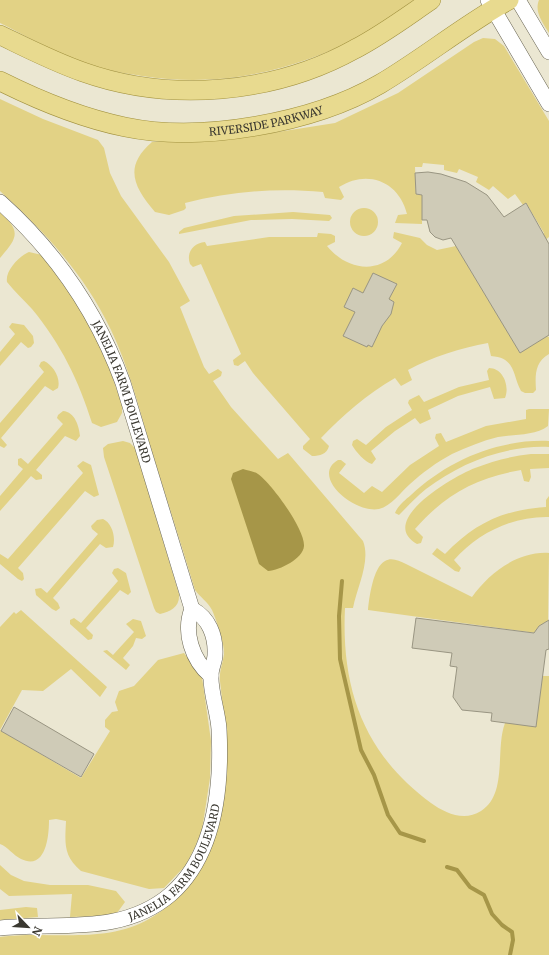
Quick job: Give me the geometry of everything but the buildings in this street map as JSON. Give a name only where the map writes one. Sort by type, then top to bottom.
[{"type":"main road","points":[[0,35],[33,52],[83,72],[106,79],[132,85],[170,89],[218,89],[263,82],[289,76],[321,65],[355,49],[432,0]]},
{"type":"main road","name":"RIVERSIDE PARKWAY","points":[[0,81],[53,106],[126,127],[168,131],[203,131],[267,123],[303,116],[325,109],[379,84],[497,3]]},
{"type":"street","points":[[518,0],[549,52]]},
{"type":"street","points":[[497,3],[549,104]]},
{"type":"street","name":"JANELIA FARM BOULEVARD","points":[[0,202],[32,232],[69,277],[92,313],[112,353],[125,390],[192,609],[188,626],[193,651],[196,660],[211,676]]},
{"type":"street","name":"JANELIA FARM BOULEVARD","points":[[0,928],[109,924],[143,912],[171,894],[201,856],[208,838],[217,790],[219,729],[211,676],[215,655],[214,638],[208,622],[202,614],[192,609]]},
{"type":"shaded area","points":[[0,0],[414,0],[362,36],[335,49],[282,68],[255,74],[200,80],[171,79],[128,74],[99,68],[74,59],[0,23]]},
{"type":"shaded area","points":[[539,0],[549,0],[549,33],[538,13]]},
{"type":"shaded area","points":[[483,38],[495,39],[504,46],[549,121],[549,237],[544,241],[540,236],[544,233],[526,203],[523,205],[515,194],[508,199],[493,186],[489,190],[476,182],[478,177],[459,169],[457,173],[444,170],[444,165],[423,163],[422,167],[415,167],[416,194],[422,195],[422,224],[395,223],[398,215],[407,214],[403,203],[397,193],[389,186],[380,181],[371,179],[360,179],[339,187],[344,197],[341,200],[325,198],[323,192],[288,190],[236,193],[185,203],[186,208],[184,210],[169,215],[155,212],[137,185],[135,169],[137,160],[152,142],[233,139],[335,123],[398,93],[474,42]]},
{"type":"shaded area","points":[[0,99],[43,119],[98,140],[104,148],[110,173],[121,196],[169,262],[190,301],[180,307],[204,367],[209,374],[218,369],[222,372],[221,376],[213,381],[231,407],[278,459],[288,453],[363,541],[365,549],[364,565],[353,608],[345,608],[347,666],[361,718],[373,741],[389,763],[408,784],[431,803],[448,813],[468,816],[481,811],[495,794],[498,783],[502,734],[507,719],[543,676],[549,676],[549,955],[0,955],[0,937],[18,935],[76,935],[113,932],[132,927],[149,919],[177,898],[198,873],[212,845],[221,814],[225,781],[225,748],[220,677],[224,650],[216,619],[210,607],[195,590],[123,357],[101,310],[76,272],[48,238],[0,191]]},
{"type":"shaded area","points":[[364,208],[374,212],[378,222],[374,232],[364,236],[354,232],[350,222],[354,212]]},
{"type":"shaded area","points":[[0,212],[12,225],[15,235],[10,245],[0,258]]},
{"type":"shaded area","points":[[293,212],[330,215],[332,218],[329,221],[292,219],[251,220],[179,234],[179,232],[184,228],[234,216]]},
{"type":"shaded area","points":[[394,232],[420,238],[427,245],[437,250],[456,246],[520,352],[547,336],[549,337],[549,354],[544,357],[538,365],[536,390],[533,393],[525,393],[521,391],[509,363],[499,357],[491,356],[488,343],[457,350],[408,370],[412,380],[401,386],[395,378],[365,398],[321,438],[329,446],[327,451],[320,455],[312,456],[303,449],[303,446],[310,439],[253,373],[245,361],[238,366],[234,365],[233,360],[241,354],[201,264],[193,267],[190,264],[190,252],[197,244],[205,242],[207,246],[269,237],[317,237],[318,233],[331,234],[335,236],[335,242],[327,246],[336,255],[355,265],[366,267],[386,261],[395,254],[402,243],[393,238]]},
{"type":"shaded area","points":[[29,252],[42,255],[83,312],[106,359],[122,405],[122,413],[117,422],[101,427],[92,423],[75,378],[60,349],[32,309],[7,282],[10,269],[21,257]]},
{"type":"shaded area","points":[[12,323],[24,325],[33,336],[34,343],[28,348],[21,342],[0,366],[0,352],[15,334],[9,327]]},
{"type":"shaded area","points":[[44,361],[56,372],[59,384],[58,388],[53,391],[45,386],[1,438],[7,445],[4,448],[0,446],[0,423],[44,372],[39,366],[41,362]]},
{"type":"shaded area","points":[[489,368],[502,374],[507,388],[505,398],[494,399],[490,387],[458,396],[428,410],[431,419],[420,424],[415,418],[395,431],[371,451],[376,459],[372,464],[366,461],[352,445],[353,441],[357,439],[366,445],[386,427],[412,410],[408,403],[409,400],[419,395],[424,402],[459,387],[489,380],[487,371]]},
{"type":"shaded area","points":[[549,409],[548,426],[537,432],[498,437],[475,444],[452,454],[410,484],[392,502],[379,509],[369,509],[358,506],[348,500],[332,484],[329,475],[331,467],[338,460],[341,460],[346,464],[339,473],[364,493],[372,486],[382,492],[410,465],[439,446],[435,438],[436,434],[441,433],[446,442],[486,426],[526,419],[526,410]]},
{"type":"shaded area","points":[[63,411],[71,414],[76,420],[80,436],[76,441],[65,436],[36,470],[42,475],[42,479],[36,480],[31,476],[0,511],[0,496],[23,469],[18,465],[18,459],[21,458],[28,464],[63,424],[57,418]]},
{"type":"shaded area","points":[[123,441],[130,443],[135,448],[179,594],[178,602],[174,608],[160,614],[156,612],[154,608],[104,457],[103,448],[108,444]]},
{"type":"shaded area","points":[[530,441],[549,441],[549,447],[532,447],[500,453],[453,471],[426,489],[399,515],[395,513],[402,504],[425,483],[457,462],[493,448]]},
{"type":"shaded area","points":[[531,454],[549,454],[549,468],[530,469],[531,477],[529,482],[524,481],[521,470],[489,478],[462,489],[438,506],[415,529],[423,537],[421,543],[417,544],[407,534],[406,524],[412,512],[423,500],[437,489],[475,468],[503,459]]},
{"type":"shaded area","points":[[83,461],[91,465],[99,495],[94,497],[85,491],[18,568],[23,573],[24,579],[22,581],[18,579],[0,564],[0,554],[8,559],[83,473],[77,466]]},
{"type":"shaded area","points":[[243,469],[258,474],[279,496],[293,518],[303,538],[304,546],[300,555],[290,563],[273,570],[268,571],[259,564],[231,479],[233,473]]},
{"type":"shaded area","points":[[549,496],[549,517],[536,517],[509,523],[485,534],[463,550],[454,560],[461,568],[459,572],[455,571],[432,554],[437,548],[445,554],[467,534],[479,526],[503,515],[516,511],[546,507],[546,500]]},
{"type":"shaded area","points":[[103,519],[111,527],[114,539],[113,547],[106,548],[100,544],[53,598],[58,603],[60,608],[56,611],[52,609],[36,595],[35,589],[41,588],[47,593],[98,534],[92,529],[91,526],[97,520]]},
{"type":"shaded area","points":[[537,553],[549,553],[548,624],[536,633],[368,610],[371,591],[377,570],[381,564],[390,559],[406,564],[472,597],[487,580],[505,565]]},
{"type":"shaded area","points":[[118,568],[126,573],[131,592],[128,595],[120,590],[86,628],[93,635],[92,639],[88,640],[70,624],[70,620],[74,618],[81,623],[118,581],[112,573],[114,569]]},
{"type":"shaded area","points":[[21,610],[107,687],[100,697],[71,669],[43,691],[22,690],[0,730],[0,627],[14,612],[16,614]]},
{"type":"shaded area","points":[[133,619],[141,621],[146,636],[142,639],[136,638],[133,646],[123,658],[130,665],[126,670],[103,651],[107,650],[113,655],[134,632],[126,624]]},
{"type":"shaded area","points":[[184,653],[202,677],[211,741],[210,778],[202,830],[186,865],[164,888],[149,889],[81,871],[71,860],[66,849],[66,821],[56,819],[49,820],[47,843],[41,856],[36,860],[29,861],[21,859],[0,844],[0,730],[81,778],[110,731],[105,727],[105,720],[112,712],[118,711],[115,702],[119,691],[134,686],[158,660]]},
{"type":"shaded area","points":[[0,865],[11,875],[24,881],[50,885],[88,885],[116,891],[125,902],[117,913],[105,916],[70,917],[72,894],[9,896],[0,889]]},
{"type":"shaded area","points":[[26,907],[37,908],[38,917],[0,920],[0,910]]},
{"type":"waterway","points":[[342,581],[339,616],[340,659],[361,750],[374,775],[388,815],[400,833],[424,841]]},
{"type":"waterway","points":[[447,867],[457,870],[470,887],[484,895],[492,914],[502,925],[512,932],[513,940],[510,955]]}]
